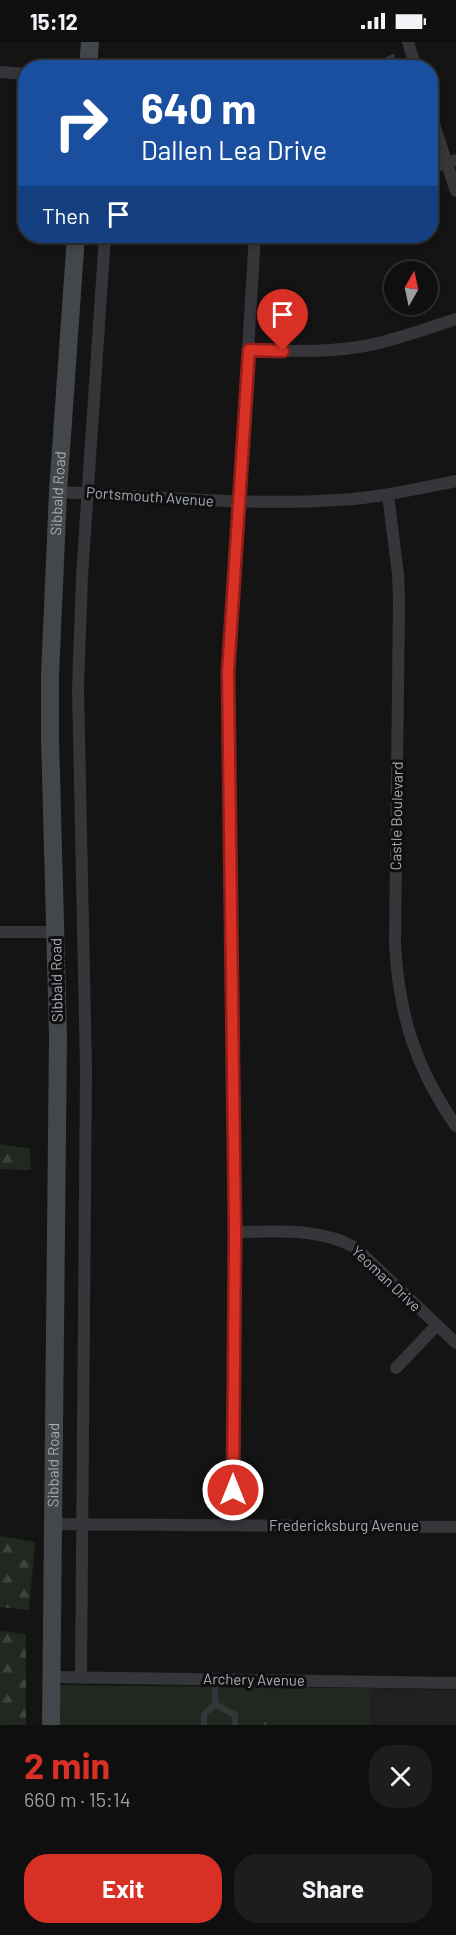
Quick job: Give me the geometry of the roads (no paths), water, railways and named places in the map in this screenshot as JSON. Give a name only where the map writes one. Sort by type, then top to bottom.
[{"type":"street","points":[[89,60],[90,42]]},
{"type":"street","points":[[408,42],[414,60]]},
{"type":"street","points":[[0,72],[18,73]]},
{"type":"street","points":[[438,131],[451,161],[456,191]]},
{"type":"street","name":"Sibbald Road","points":[[51,1725],[58,1047],[50,686],[58,492],[76,243]]},
{"type":"street","points":[[81,1678],[86,1070],[78,688],[82,576],[105,243]]},
{"type":"street","points":[[233,1526],[235,1232],[228,672],[255,243]]},
{"type":"street","points":[[249,350],[300,351],[352,347],[393,338],[456,319]]},
{"type":"street","name":"Portsmouth Avenue","points":[[58,492],[238,502],[340,500],[388,495],[456,482]]},
{"type":"street","name":"Castle Boulevard","points":[[388,495],[396,555],[399,602],[395,944],[397,970],[407,1027],[418,1057],[426,1078],[456,1126]]},
{"type":"street","points":[[0,932],[56,932]]},
{"type":"street","name":"Yeoman Drive","points":[[235,1232],[312,1233],[343,1241],[356,1248],[456,1343]]},
{"type":"street","points":[[396,1368],[436,1326]]},
{"type":"street","name":"Fredericksburg Avenue","points":[[52,1524],[456,1527]]},
{"type":"street","name":"Archery Avenue","points":[[51,1677],[456,1683]]},
{"type":"lane","points":[[204,1725],[204,1714],[215,1704],[215,1680]]},
{"type":"lane","points":[[215,1704],[235,1716],[235,1725]]},
{"type":"waterway","points":[[385,60],[393,56]]}]
